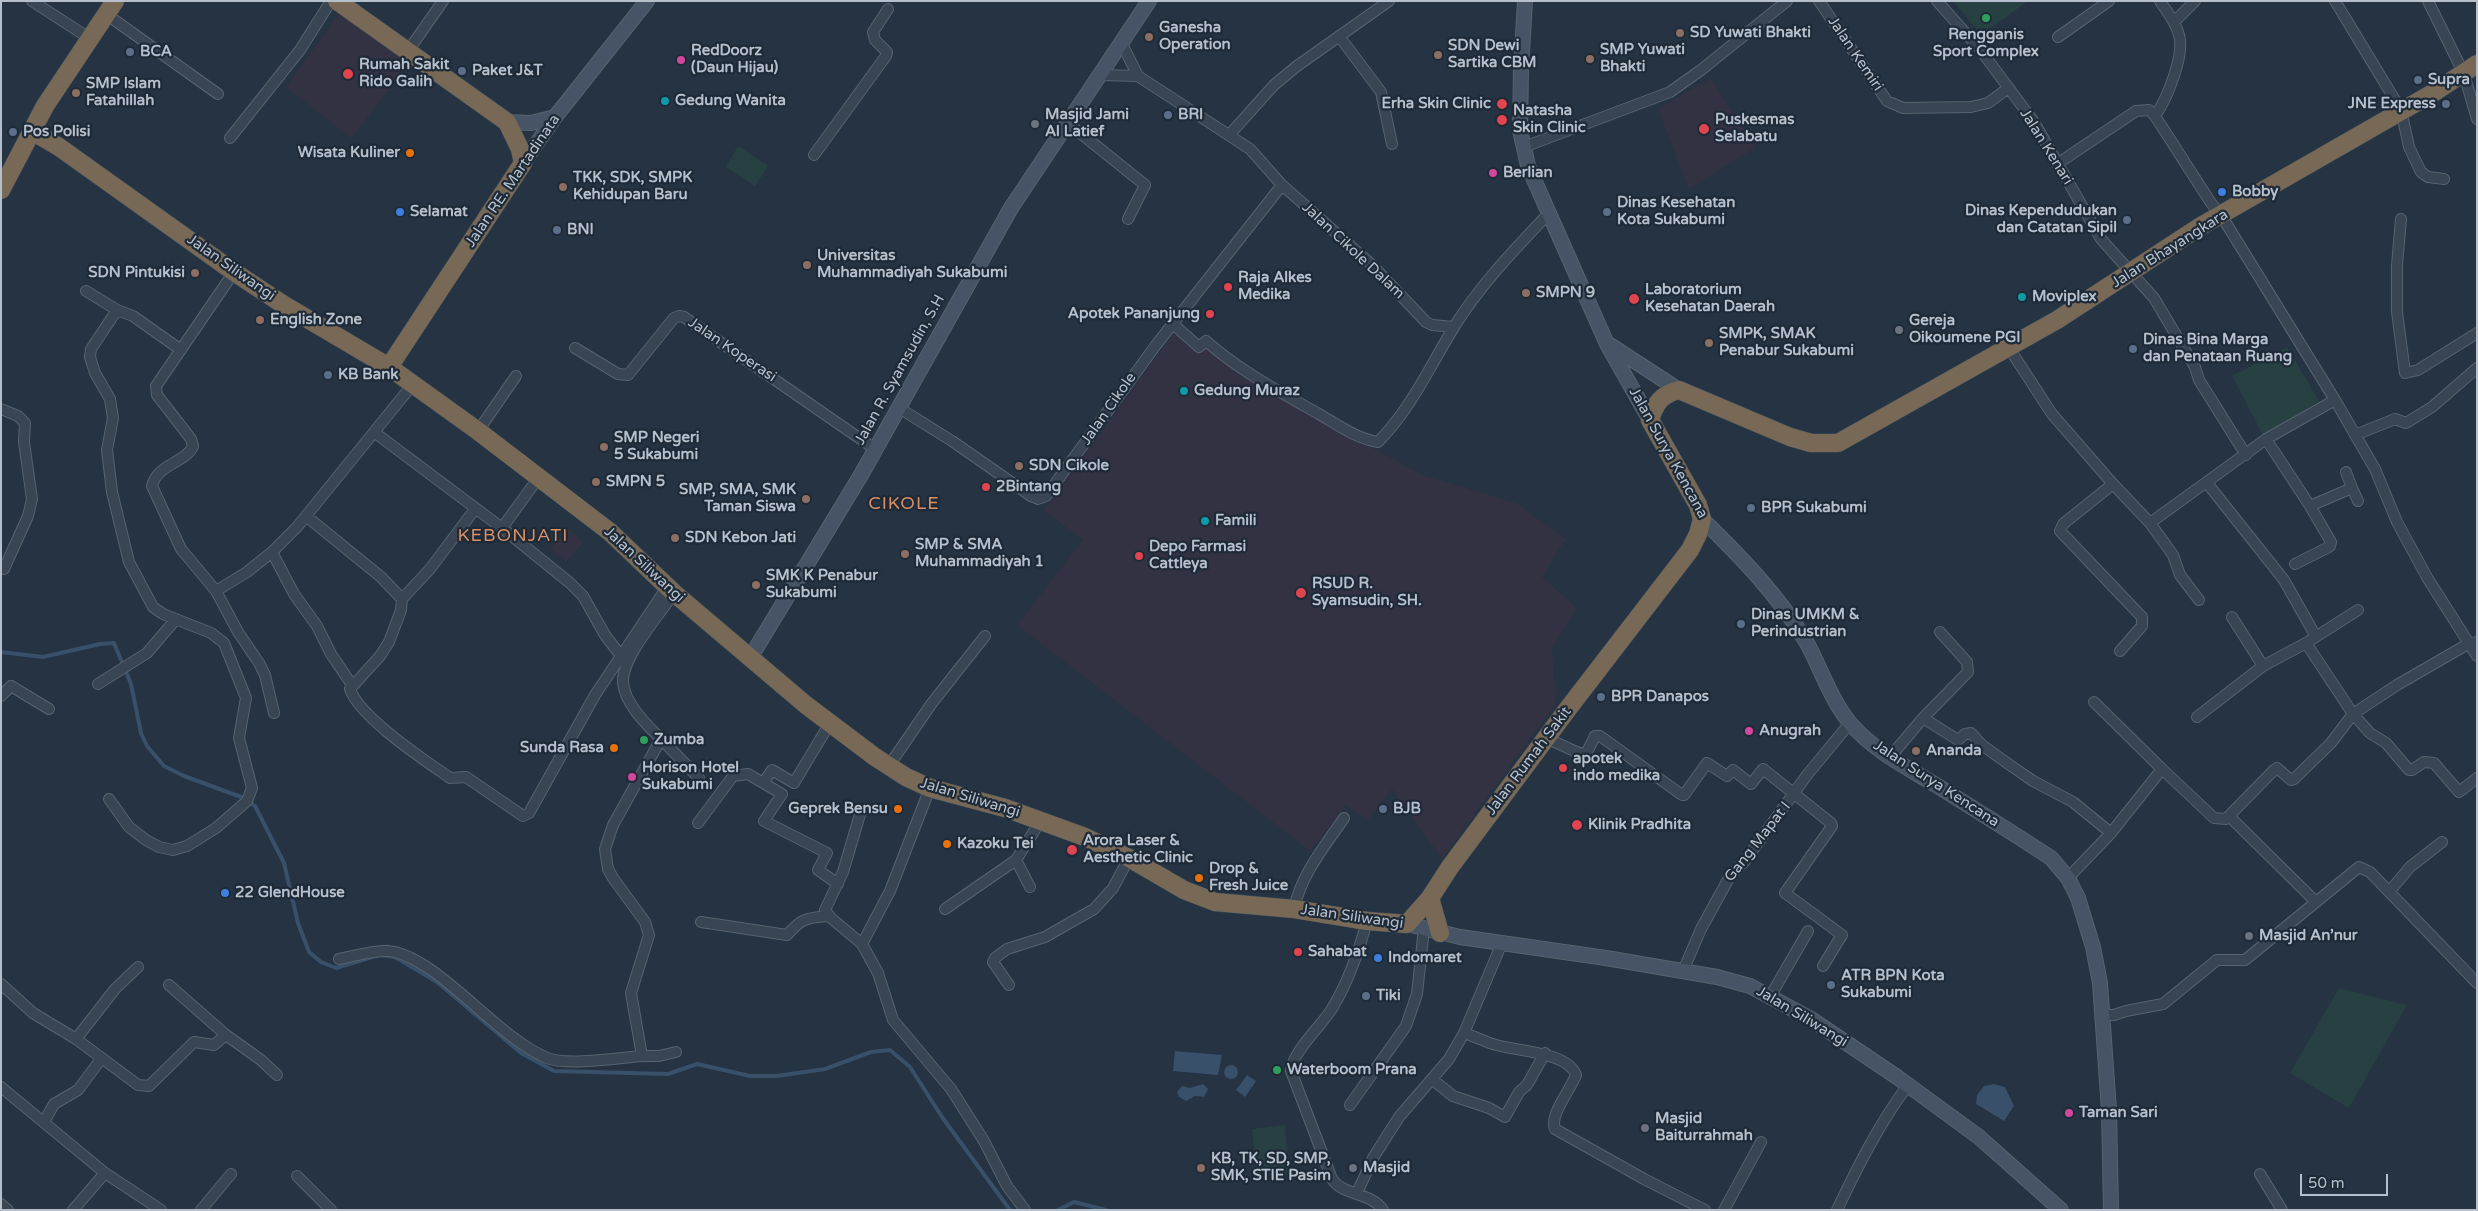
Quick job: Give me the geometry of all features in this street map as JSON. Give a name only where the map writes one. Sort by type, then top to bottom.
[{"type":"highway","points":[[337,1],[507,122],[520,148],[523,163]]},
{"type":"highway","points":[[1,190],[45,106],[110,8]]},
{"type":"highway","name":"Jalan Bhayangkara","points":[[1679,390],[1790,437],[1811,443],[1838,443],[2008,348],[2221,215],[2470,69]]},
{"type":"highway","name":"Jalan Siliwangi","points":[[32,131],[59,146],[284,306],[390,367],[478,431],[610,532],[670,590],[830,723],[888,767],[906,778],[930,788],[1041,820],[1085,837],[1129,858],[1180,888],[1203,899],[1424,928]]},
{"type":"highway","name":"Jalan RE. Martadinata","points":[[390,367],[523,163]]},
{"type":"highway","points":[[1650,420],[1653,408],[1660,398],[1669,392],[1679,390]]},
{"type":"highway","name":"Jalan Surya Kencana","points":[[1650,420],[1689,487],[1702,519]]},
{"type":"highway","name":"Jalan Rumah Sakit","points":[[1424,928],[1430,898],[1450,866],[1690,550],[1698,534],[1702,519]]},
{"type":"highway","points":[[1424,928],[1430,898]]},
{"type":"street","points":[[32,1],[89,38]]},
{"type":"street","points":[[230,138],[300,50],[331,1]]},
{"type":"street","points":[[408,51],[443,1]]},
{"type":"street","name":"Jalan RE. Martadinata","points":[[523,163],[555,116],[647,1]]},
{"type":"street","name":"Jalan R. Syamsudin, S.H","points":[[750,658],[899,408],[1011,208],[1039,164],[1069,124],[1149,1]]},
{"type":"street","points":[[1230,134],[1274,85],[1389,1]]},
{"type":"street","name":"Jalan Surya Kencana","points":[[1525,1],[1520,69],[1520,130],[1528,166],[1607,344],[1650,420]]},
{"type":"street","points":[[1524,147],[1670,92],[1701,70],[1787,1]]},
{"type":"street","name":"Jalan Kemiri","points":[[1819,1],[1887,101],[1898,107],[1980,106],[2007,89]]},
{"type":"street","name":"Jalan Kenari","points":[[1937,1],[1979,48],[2007,89],[2034,122],[2101,239],[2154,298],[2195,367],[2199,380],[2246,455]]},
{"type":"street","points":[[2058,37],[2109,1]]},
{"type":"street","points":[[2155,116],[2170,89],[2180,46],[2179,33],[2160,1]]},
{"type":"street","points":[[2174,22],[2195,1]]},
{"type":"street","points":[[2335,1],[2401,110],[2410,146],[2421,172],[2428,177],[2444,179]]},
{"type":"street","points":[[2428,1],[2470,69],[2477,119]]},
{"type":"street","points":[[110,8],[218,94]]},
{"type":"street","points":[[814,155],[886,56],[887,52],[875,40],[873,32],[888,9]]},
{"type":"street","points":[[1339,36],[1380,92],[1392,144]]},
{"type":"street","points":[[1100,75],[1138,76],[1121,42]]},
{"type":"street","name":"Jalan Cikole Dalam","points":[[1138,76],[1230,134],[1250,149],[1282,185],[1372,264],[1426,322],[1432,326],[1454,327]]},
{"type":"street","points":[[2057,164],[2136,111],[2149,110],[2155,116],[2211,203],[2221,215],[2356,435],[2375,469],[2406,538],[2472,643],[2477,656]]},
{"type":"street","points":[[507,122],[531,123],[555,116]]},
{"type":"street","points":[[1069,124],[1145,185],[1128,219]]},
{"type":"street","name":"Jalan Cikole","points":[[899,408],[952,441],[1031,496],[1038,499],[1046,496],[1053,489],[1114,400],[1282,185]]},
{"type":"street","points":[[1173,324],[1198,347],[1206,341],[1249,374],[1368,441],[1378,442],[1425,379],[1454,327],[1498,268],[1549,213]]},
{"type":"street","points":[[2401,219],[2397,265],[2397,312],[2405,373],[2418,370],[2477,333]]},
{"type":"street","points":[[234,272],[157,384],[156,392],[191,439],[193,446],[190,452],[172,462],[157,476],[152,486],[181,549],[216,591],[238,632],[259,663],[265,675],[274,713]]},
{"type":"street","points":[[86,291],[117,310],[133,316],[181,350]]},
{"type":"street","points":[[109,799],[129,826],[146,840],[159,847],[173,850],[187,846],[216,828],[250,796],[252,788],[239,738],[246,698],[222,639],[211,632],[152,608],[129,562],[112,492],[107,450],[113,418],[110,399],[95,374],[90,357],[91,349],[117,310]]},
{"type":"street","name":"Jalan Koperasi","points":[[575,348],[618,374],[628,375],[674,318],[684,317],[875,449]]},
{"type":"street","name":"Jalan Surya Kencana","points":[[1607,344],[1679,390]]},
{"type":"street","points":[[2008,348],[2052,414],[2150,523],[2173,555],[2180,575],[2199,600]]},
{"type":"street","points":[[2356,435],[2395,419],[2406,423],[2420,416],[2477,368]]},
{"type":"street","points":[[478,431],[516,376]]},
{"type":"street","points":[[216,591],[247,572],[272,552],[306,516],[413,384]]},
{"type":"street","points":[[2150,523],[2266,439],[2335,400]]},
{"type":"street","points":[[1,409],[18,416],[25,423],[24,442],[32,493],[28,516],[4,569]]},
{"type":"street","points":[[374,432],[502,528],[583,596],[605,635],[622,656]]},
{"type":"street","points":[[2266,439],[2328,536],[2330,546],[2295,564]]},
{"type":"street","points":[[2346,472],[2358,501]]},
{"type":"street","points":[[502,528],[539,477]]},
{"type":"street","points":[[2207,483],[2275,568],[2315,636]]},
{"type":"street","points":[[2113,484],[2063,524],[2060,531],[2142,617],[2142,626],[2120,651]]},
{"type":"street","points":[[2310,506],[2352,488]]},
{"type":"street","points":[[476,509],[436,562],[402,599],[401,610],[389,642],[380,656],[350,689],[352,695],[394,738],[450,778],[466,777],[525,817],[586,709],[670,590]]},
{"type":"street","points":[[306,516],[381,576],[402,599]]},
{"type":"street","name":"Jalan Surya Kencana","points":[[1702,519],[1751,568],[1775,597],[1806,642],[1850,723],[1864,737],[1890,757],[2051,858],[2068,878],[2078,898],[2093,947],[2104,1015],[2110,1110],[2111,1210]]},
{"type":"street","points":[[272,552],[294,594],[317,626],[331,654],[352,686]]},
{"type":"street","points":[[670,590],[633,653],[623,676],[625,692],[629,700],[661,740],[699,778]]},
{"type":"street","points":[[2197,716],[2263,666],[2306,643],[2358,610]]},
{"type":"street","points":[[2232,617],[2263,666]]},
{"type":"street","points":[[98,684],[147,653],[176,619]]},
{"type":"street","points":[[1890,757],[1923,718],[1968,672],[1967,662],[1940,632]]},
{"type":"street","points":[[888,767],[932,703],[985,636]]},
{"type":"street","points":[[2306,643],[2353,714],[2370,733],[2386,743],[2410,770],[2424,762],[2434,763],[2459,792],[2477,778]]},
{"type":"street","points":[[2094,702],[2214,818],[2220,820],[2229,816],[2276,769],[2281,770],[2291,780],[2294,779],[2331,743],[2353,714],[2397,685],[2472,643]]},
{"type":"street","points":[[1,696],[11,686],[49,709]]},
{"type":"street","points":[[1923,718],[1958,740],[1965,734],[1971,733],[1982,745],[2007,764],[2033,781],[2073,802],[2111,833]]},
{"type":"street","points":[[763,783],[772,770],[794,783],[830,723]]},
{"type":"street","name":"Gang Mapat I","points":[[1683,971],[1701,929],[1730,876],[1744,862],[1807,775],[1850,723]]},
{"type":"street","points":[[1546,738],[1581,754],[1588,752],[1593,738],[1600,736],[1682,795],[1707,763],[1727,776],[1733,770],[1751,784],[1764,769],[1832,826],[1785,893],[1842,935],[1823,966]]},
{"type":"street","points":[[642,1056],[631,993],[649,935],[645,922],[608,869],[605,849],[613,825],[661,740]]},
{"type":"street","points":[[2068,878],[2111,833],[2162,769]]},
{"type":"street","points":[[698,823],[733,776],[748,774],[782,794],[764,821],[827,853],[818,870],[838,884]]},
{"type":"street","points":[[862,944],[890,891],[930,788]]},
{"type":"street","points":[[861,811],[838,884],[825,910],[829,916],[862,944],[878,973],[894,1020],[951,1089],[984,1141],[1007,1186],[1025,1210]]},
{"type":"street","points":[[2229,816],[2316,902]]},
{"type":"street","points":[[1294,910],[1297,897],[1308,871],[1344,818]]},
{"type":"street","points":[[945,909],[1016,860],[1041,820]]},
{"type":"street","points":[[2389,892],[2410,867],[2442,842]]},
{"type":"street","points":[[1009,985],[996,969],[993,962],[994,958],[1007,949],[1045,937],[1094,910],[1114,888],[1129,858]]},
{"type":"street","points":[[1016,860],[1030,887]]},
{"type":"street","points":[[2104,1015],[2114,1015],[2163,1004],[2217,960],[2245,960],[2359,868],[2370,872],[2477,984]]},
{"type":"street","points":[[701,922],[787,935],[799,922],[807,918],[829,916]]},
{"type":"street","points":[[1367,921],[1344,987],[1319,1028],[1294,1059],[1291,1071],[1332,1179],[1339,1186],[1374,1201],[1384,1210]]},
{"type":"street","points":[[1350,1105],[1406,1026],[1418,994],[1424,928]]},
{"type":"street","name":"Jalan Siliwangi","points":[[1424,928],[1502,943],[1683,971],[1750,986],[1771,995],[1811,1019],[1908,1085],[1979,1137],[2061,1210]]},
{"type":"street","points":[[1771,995],[1808,932]]},
{"type":"street","points":[[1356,1193],[1373,1158],[1399,1117],[1433,1080],[1449,1059],[1464,1033],[1502,943]]},
{"type":"street","points":[[340,959],[389,951],[431,969],[498,1027],[549,1059],[599,1060],[659,1056],[676,1052]]},
{"type":"street","points":[[76,1040],[115,989],[138,967]]},
{"type":"street","points":[[1,984],[33,1013],[76,1040],[138,1085],[145,1087],[160,1077],[189,1045],[199,1042],[214,1045],[226,1035]]},
{"type":"street","points":[[169,986],[226,1035],[261,1060],[278,1075]]},
{"type":"street","points":[[1464,1033],[1495,1045],[1545,1053],[1573,1068],[1576,1075],[1557,1111],[1553,1123],[1555,1129],[1644,1180],[1697,1204],[1705,1210]]},
{"type":"street","points":[[1433,1080],[1453,1096],[1489,1108],[1504,1116],[1519,1092],[1527,1085],[1545,1053]]},
{"type":"street","points":[[44,1122],[54,1104],[78,1090],[101,1059]]},
{"type":"street","points":[[1837,1210],[1861,1159],[1888,1112],[1908,1085]]},
{"type":"street","points":[[1,1087],[105,1173],[161,1210]]},
{"type":"street","points":[[1724,1210],[1761,1142]]},
{"type":"street","points":[[73,1210],[105,1173]]},
{"type":"street","points":[[201,1210],[231,1174]]},
{"type":"street","points":[[2260,1174],[2282,1210]]},
{"type":"street","points":[[297,1176],[331,1210]]},
{"type":"street","points":[[1,1204],[8,1210]]},
{"type":"shaded area","name":"Rumah Sakit Rido Galih","points":[[341,11],[412,61],[351,138],[286,87]]},
{"type":"shaded area","name":"Puskesmas Selabatu","points":[[1711,78],[1755,148],[1689,189],[1658,109]]},
{"type":"shaded area","name":"RSUD R. Syamsudin, SH.","points":[[1178,327],[1343,432],[1423,475],[1516,503],[1566,539],[1542,577],[1577,608],[1552,649],[1556,704],[1442,859],[1392,789],[1368,820],[1346,805],[1310,851],[1017,625],[1083,540],[1044,511]]},
{"type":"shaded area","points":[[569,529],[584,542],[566,562],[550,549]]},
{"type":"shaded area","points":[[1175,1051],[1222,1055],[1218,1075],[1173,1071]]},
{"type":"shaded area","points":[[1231,1065],[1236,1067],[1238,1072],[1236,1077],[1231,1079],[1226,1077],[1224,1072],[1226,1067]]},
{"type":"shaded area","points":[[1247,1075],[1256,1081],[1245,1097],[1236,1090]]},
{"type":"shaded area","points":[[1203,1084],[1208,1089],[1204,1097],[1195,1096],[1186,1101],[1179,1097],[1177,1092],[1182,1086],[1190,1088]]},
{"type":"shaded area","points":[[1994,1084],[2005,1087],[2014,1106],[2004,1121],[1976,1104],[1977,1095],[1984,1086]]},
{"type":"green space","name":"Rengganis Sport Complex","points":[[1953,1],[2028,1],[1981,35]]},
{"type":"green space","points":[[738,146],[768,166],[755,186],[726,167]]},
{"type":"green space","points":[[2287,347],[2319,401],[2263,435],[2232,376]]},
{"type":"green space","points":[[2339,988],[2407,1005],[2349,1108],[2290,1073]]},
{"type":"green space","points":[[1285,1125],[1289,1175],[1257,1179],[1252,1129]]},
{"type":"waterway","points":[[1,652],[43,657],[100,644],[114,643],[131,684],[141,733],[147,746],[164,766],[184,776],[244,798],[255,806],[284,863],[298,923],[309,952],[321,962],[336,968],[379,955],[395,957],[437,982],[521,1053],[554,1071],[668,1074],[697,1064],[750,1076],[777,1076],[825,1069],[871,1052],[890,1050],[910,1067],[942,1117],[1010,1210]]},
{"type":"waterway","points":[[1058,1210],[1074,1202],[1106,1210]]},
{"type":"place","name":"Rengganis Sport Complex","points":[[1986,18]]},
{"type":"place","name":"SD Yuwati Bhakti","points":[[1680,33]]},
{"type":"place","name":"Ganesha Operation","points":[[1149,37]]},
{"type":"place","name":"BCA","points":[[130,52]]},
{"type":"place","name":"SDN Dewi Sartika CBM","points":[[1438,55]]},
{"type":"place","name":"SMP Yuwati Bhakti","points":[[1590,59]]},
{"type":"place","name":"RedDoorz (Daun Hijau)","points":[[681,60]]},
{"type":"place","name":"Paket J&T","points":[[462,71]]},
{"type":"place","name":"Rumah Sakit Rido Galih","points":[[348,74]]},
{"type":"place","name":"Supra","points":[[2418,80]]},
{"type":"place","name":"SMP Islam Fatahillah","points":[[76,93]]},
{"type":"place","name":"Gedung Wanita","points":[[665,101]]},
{"type":"place","name":"Erha Skin Clinic","points":[[1502,104]]},
{"type":"place","name":"JNE Express","points":[[2446,104]]},
{"type":"place","name":"BRI","points":[[1168,115]]},
{"type":"place","name":"Natasha Skin Clinic","points":[[1502,120]]},
{"type":"place","name":"Masjid Jami Al Latief","points":[[1035,124]]},
{"type":"place","name":"Puskesmas Selabatu","points":[[1704,129]]},
{"type":"place","name":"Pos Polisi","points":[[13,132]]},
{"type":"place","name":"Wisata Kuliner","points":[[410,153]]},
{"type":"place","name":"Berlian","points":[[1493,173]]},
{"type":"place","name":"TKK, SDK, SMPK Kehidupan Baru","points":[[563,187]]},
{"type":"place","name":"Bobby","points":[[2222,192]]},
{"type":"place","name":"Selamat","points":[[400,212]]},
{"type":"place","name":"Dinas Kesehatan Kota Sukabumi","points":[[1607,212]]},
{"type":"place","name":"Dinas Kependudukan dan Catatan Sipil","points":[[2127,220]]},
{"type":"place","name":"BNI","points":[[557,230]]},
{"type":"place","name":"Universitas Muhammadiyah Sukabumi","points":[[807,265]]},
{"type":"place","name":"SDN Pintukisi","points":[[195,273]]},
{"type":"place","name":"Raja Alkes Medika","points":[[1228,287]]},
{"type":"place","name":"SMPN 9","points":[[1526,293]]},
{"type":"place","name":"Moviplex","points":[[2022,297]]},
{"type":"place","name":"Laboratorium Kesehatan Daerah","points":[[1634,299]]},
{"type":"place","name":"Apotek Pananjung","points":[[1210,314]]},
{"type":"place","name":"English Zone","points":[[260,320]]},
{"type":"place","name":"Gereja Oikoumene PGI","points":[[1899,330]]},
{"type":"place","name":"SMPK, SMAK Penabur Sukabumi","points":[[1709,343]]},
{"type":"place","name":"Dinas Bina Marga dan Penataan Ruang","points":[[2133,349]]},
{"type":"place","name":"KB Bank","points":[[328,375]]},
{"type":"place","name":"Gedung Muraz","points":[[1184,391]]},
{"type":"place","name":"SMP Negeri 5 Sukabumi","points":[[604,447]]},
{"type":"place","name":"SDN Cikole","points":[[1019,466]]},
{"type":"place","name":"SMPN 5","points":[[596,482]]},
{"type":"place","name":"2Bintang","points":[[986,487]]},
{"type":"place","name":"SMP, SMA, SMK Taman Siswa","points":[[806,499]]},
{"type":"place","name":"BPR Sukabumi","points":[[1751,508]]},
{"type":"place","name":"Famili","points":[[1205,521]]},
{"type":"place","name":"SDN Kebon Jati","points":[[675,538]]},
{"type":"place","name":"SMP & SMA Muhammadiyah 1","points":[[905,554]]},
{"type":"place","name":"Depo Farmasi Cattleya","points":[[1139,556]]},
{"type":"place","name":"SMK K Penabur Sukabumi","points":[[756,585]]},
{"type":"place","name":"RSUD R. Syamsudin, SH.","points":[[1301,593]]},
{"type":"place","name":"Dinas UMKM & Perindustrian","points":[[1741,624]]},
{"type":"place","name":"BPR Danapos","points":[[1601,697]]},
{"type":"place","name":"Anugrah","points":[[1749,731]]},
{"type":"place","name":"Zumba","points":[[644,740]]},
{"type":"place","name":"Sunda Rasa","points":[[614,748]]},
{"type":"place","name":"Ananda","points":[[1916,751]]},
{"type":"place","name":"apotek indo medika","points":[[1563,768]]},
{"type":"place","name":"Horison Hotel Sukabumi","points":[[632,777]]},
{"type":"place","name":"Geprek Bensu","points":[[898,809]]},
{"type":"place","name":"BJB","points":[[1383,809]]},
{"type":"place","name":"Klinik Pradhita","points":[[1577,825]]},
{"type":"place","name":"Kazoku Tei","points":[[947,844]]},
{"type":"place","name":"Arora Laser & Aesthetic Clinic","points":[[1072,850]]},
{"type":"place","name":"Drop & Fresh Juice","points":[[1199,878]]},
{"type":"place","name":"22 GlendHouse","points":[[225,893]]},
{"type":"place","name":"Masjid An’nur","points":[[2249,936]]},
{"type":"place","name":"Sahabat","points":[[1298,952]]},
{"type":"place","name":"Indomaret","points":[[1378,958]]},
{"type":"place","name":"ATR BPN Kota Sukabumi","points":[[1831,985]]},
{"type":"place","name":"Tiki","points":[[1366,996]]},
{"type":"place","name":"Waterboom Prana","points":[[1277,1070]]},
{"type":"place","name":"Taman Sari","points":[[2069,1113]]},
{"type":"place","name":"Masjid Baiturrahmah","points":[[1645,1128]]},
{"type":"place","name":"KB, TK, SD, SMP, SMK, STIE Pasim","points":[[1201,1168]]},
{"type":"place","name":"Masjid","points":[[1353,1168]]},
{"type":"district","name":"CIKOLE","points":[[904,504]]},
{"type":"district","name":"KEBONJATI","points":[[513,536]]}]
